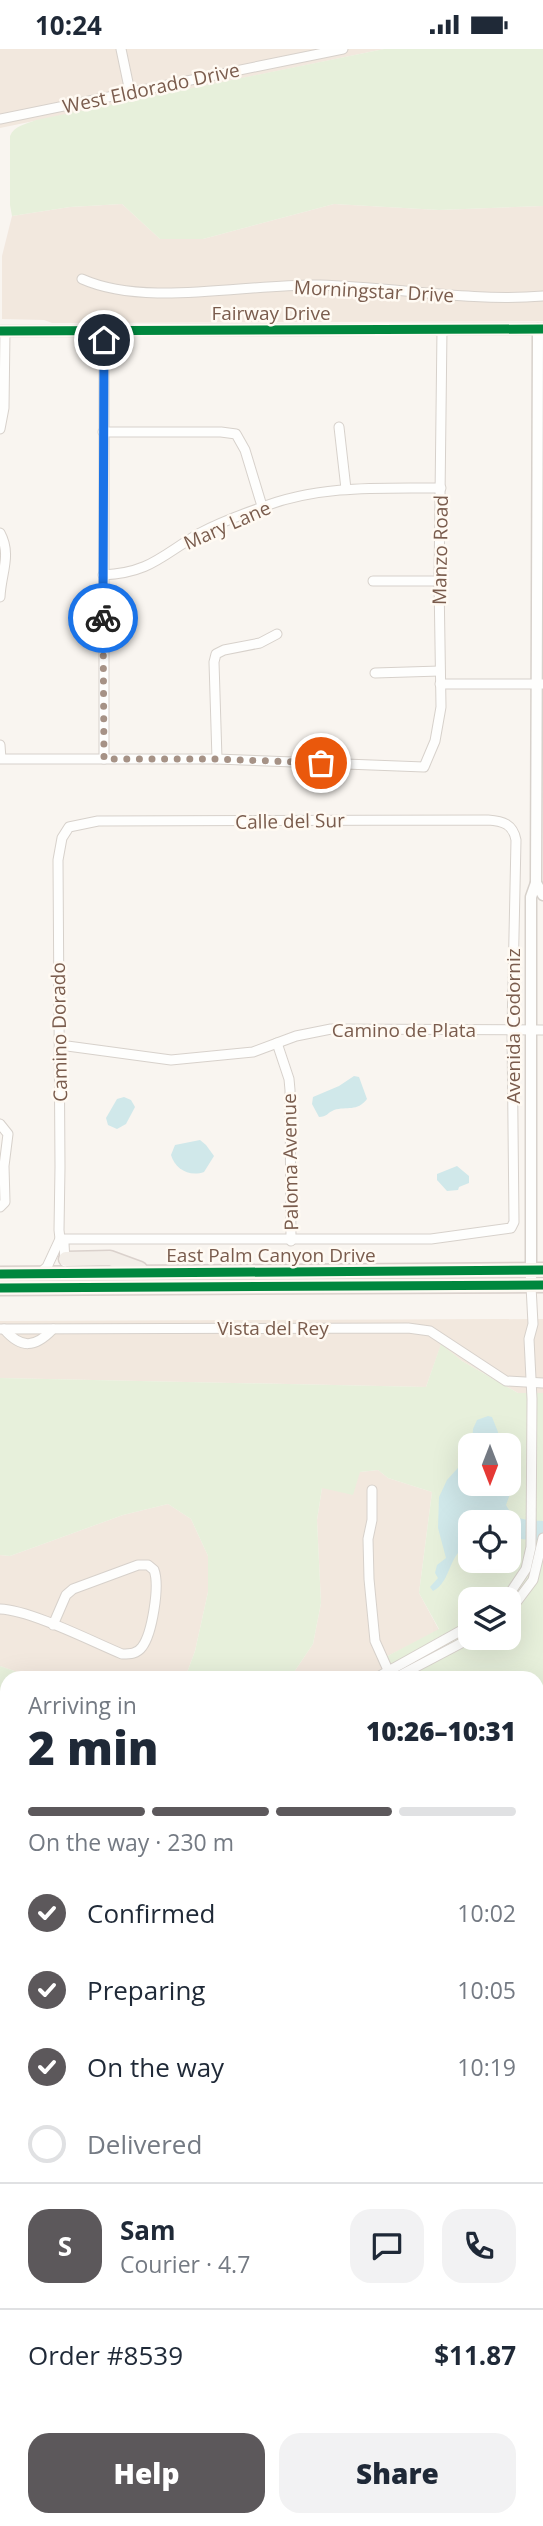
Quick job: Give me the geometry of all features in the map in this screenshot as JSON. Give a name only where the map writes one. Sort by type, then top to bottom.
[{"type":"main road","name":"East Palm Canyon Drive","points":[[0,1288],[65,1274],[110,1258],[155,1273],[537,1270]]},
{"type":"main road","name":"East Palm Canyon Drive","points":[[0,1274],[537,1285]]},
{"type":"street","points":[[121,49],[130,92]]},
{"type":"street","name":"West Eldorado Drive","points":[[0,119],[343,49]]},
{"type":"street","name":"Morningstar Drive","points":[[82,279],[103,289],[159,293],[319,285],[509,299],[543,296]]},
{"type":"street","name":"Manzo Road","points":[[217,759],[424,767],[435,741],[441,707],[439,581],[442,329]]},
{"type":"street","points":[[540,329],[539,883],[543,895]]},
{"type":"street","name":"Fairway Drive","points":[[3,331],[540,329]]},
{"type":"street","points":[[0,429],[4,408],[3,331]]},
{"type":"street","points":[[104,331],[104,759]]},
{"type":"street","points":[[339,427],[346,489]]},
{"type":"street","points":[[103,432],[236,434],[245,450],[262,506]]},
{"type":"street","name":"Mary Lane","points":[[103,575],[136,571],[202,532],[262,506],[346,489],[440,488]]},
{"type":"street","points":[[0,533],[6,544],[7,561],[0,597]]},
{"type":"street","points":[[373,582],[439,581]]},
{"type":"street","points":[[0,745],[1,759],[217,759],[216,655],[223,650],[260,643],[277,634]]},
{"type":"street","points":[[375,673],[440,671]]},
{"type":"street","points":[[440,684],[541,684]]},
{"type":"street","name":"Calle del Sur","points":[[69,827],[98,821],[391,820],[488,820],[500,821],[510,826]]},
{"type":"street","name":"Avenida Codorniz","points":[[291,1241],[431,1239],[510,1227],[514,1222],[512,1030],[513,873],[516,840],[510,826]]},
{"type":"street","name":"Camino Dorado","points":[[40,1274],[47,1267],[60,1239],[58,860],[62,838],[69,827]]},
{"type":"street","points":[[514,1587],[526,1569],[533,1518],[529,1339],[537,1285],[537,1030],[531,897],[539,883]]},
{"type":"street","name":"Camino de Plata","points":[[60,1045],[171,1060],[253,1052],[296,1036],[331,1029],[537,1030]]},
{"type":"street","name":"Paloma Avenue","points":[[277,1043],[289,1079],[291,1241]]},
{"type":"street","points":[[0,1124],[8,1134],[4,1166],[6,1196],[0,1207]]},
{"type":"street","points":[[60,1239],[291,1241]]},
{"type":"street","name":"Camino Dorado","points":[[60,1239],[64,1243],[65,1274]]},
{"type":"street","name":"Vista del Rey","points":[[2,1329],[408,1328],[430,1331],[506,1381],[543,1383]]},
{"type":"street","points":[[2,1329],[14,1341],[32,1343],[44,1338],[53,1329]]},
{"type":"street","points":[[372,1490],[372,1520],[368,1539],[369,1579],[375,1641],[388,1670],[458,1632]]},
{"type":"street","points":[[521,1596],[533,1580],[543,1538]]},
{"type":"street","points":[[0,1609],[30,1616],[122,1654],[133,1654],[142,1647],[150,1626],[157,1584],[154,1570],[138,1565],[73,1589],[66,1595],[53,1625]]},
{"type":"street","points":[[408,1671],[458,1645]]},
{"type":"shaded area","points":[[0,49],[384,49],[0,128]]},
{"type":"shaded area","points":[[122,204],[160,239],[203,239],[334,204],[439,210],[543,206],[543,321],[52,323],[44,320],[2,319],[2,256],[12,216],[70,207]]},
{"type":"shaded area","points":[[543,1319],[543,1393],[518,1393],[462,1361],[441,1345],[426,1387],[0,1378],[0,1321]]},
{"type":"shaded area","points":[[378,1470],[388,1478],[432,1492],[419,1593],[439,1630],[378,1661],[384,1671],[295,1671],[313,1644],[321,1603],[317,1520],[322,1488],[360,1472]]},
{"type":"shaded area","points":[[168,1504],[191,1519],[208,1556],[208,1592],[195,1651],[188,1671],[14,1671],[0,1666],[0,1555],[10,1556],[123,1515]]},
{"type":"green space","points":[[384,49],[543,49],[543,206],[439,210],[334,204],[203,239],[160,239],[122,204],[70,207],[12,216],[10,136],[21,126],[36,120]]},
{"type":"green space","points":[[441,1344],[462,1361],[518,1393],[543,1393],[543,1671],[384,1671],[378,1661],[439,1629],[419,1593],[432,1492],[388,1478],[378,1470],[360,1472],[353,1495],[322,1488],[317,1520],[321,1603],[313,1644],[295,1671],[188,1671],[195,1651],[208,1592],[208,1556],[191,1519],[168,1504],[123,1515],[10,1556],[0,1555],[0,1378],[426,1387]]},
{"type":"green space","points":[[0,1666],[14,1671],[0,1671]]},
{"type":"water","points":[[354,1076],[359,1077],[367,1099],[356,1107],[334,1110],[319,1117],[312,1104],[313,1097]]},
{"type":"water","points":[[124,1097],[131,1100],[135,1107],[126,1124],[117,1129],[108,1125],[106,1118],[117,1099]]},
{"type":"water","points":[[200,1140],[214,1156],[204,1172],[183,1171],[171,1155],[175,1145]]},
{"type":"water","points":[[457,1166],[469,1176],[469,1183],[458,1190],[447,1191],[437,1180],[437,1174]]},
{"type":"water","points":[[492,1417],[498,1433],[473,1433],[477,1420]]},
{"type":"water","points":[[458,1468],[458,1496],[509,1496],[506,1505],[509,1510],[458,1510],[458,1553],[444,1581],[433,1591],[430,1587],[438,1578],[435,1573],[437,1565],[446,1558],[438,1528],[439,1497],[447,1480]]},
{"type":"water","points":[[521,1518],[543,1521],[543,1541],[521,1539]]},
{"type":"cycle path","points":[[0,331],[543,329]]},
{"type":"cycle path","points":[[0,1274],[543,1270]]},
{"type":"cycle path","points":[[0,1288],[543,1285]]},
{"type":"way so far","points":[[103,618],[104,759],[321,763]]},
{"type":"route","points":[[103,618],[104,340]]}]
